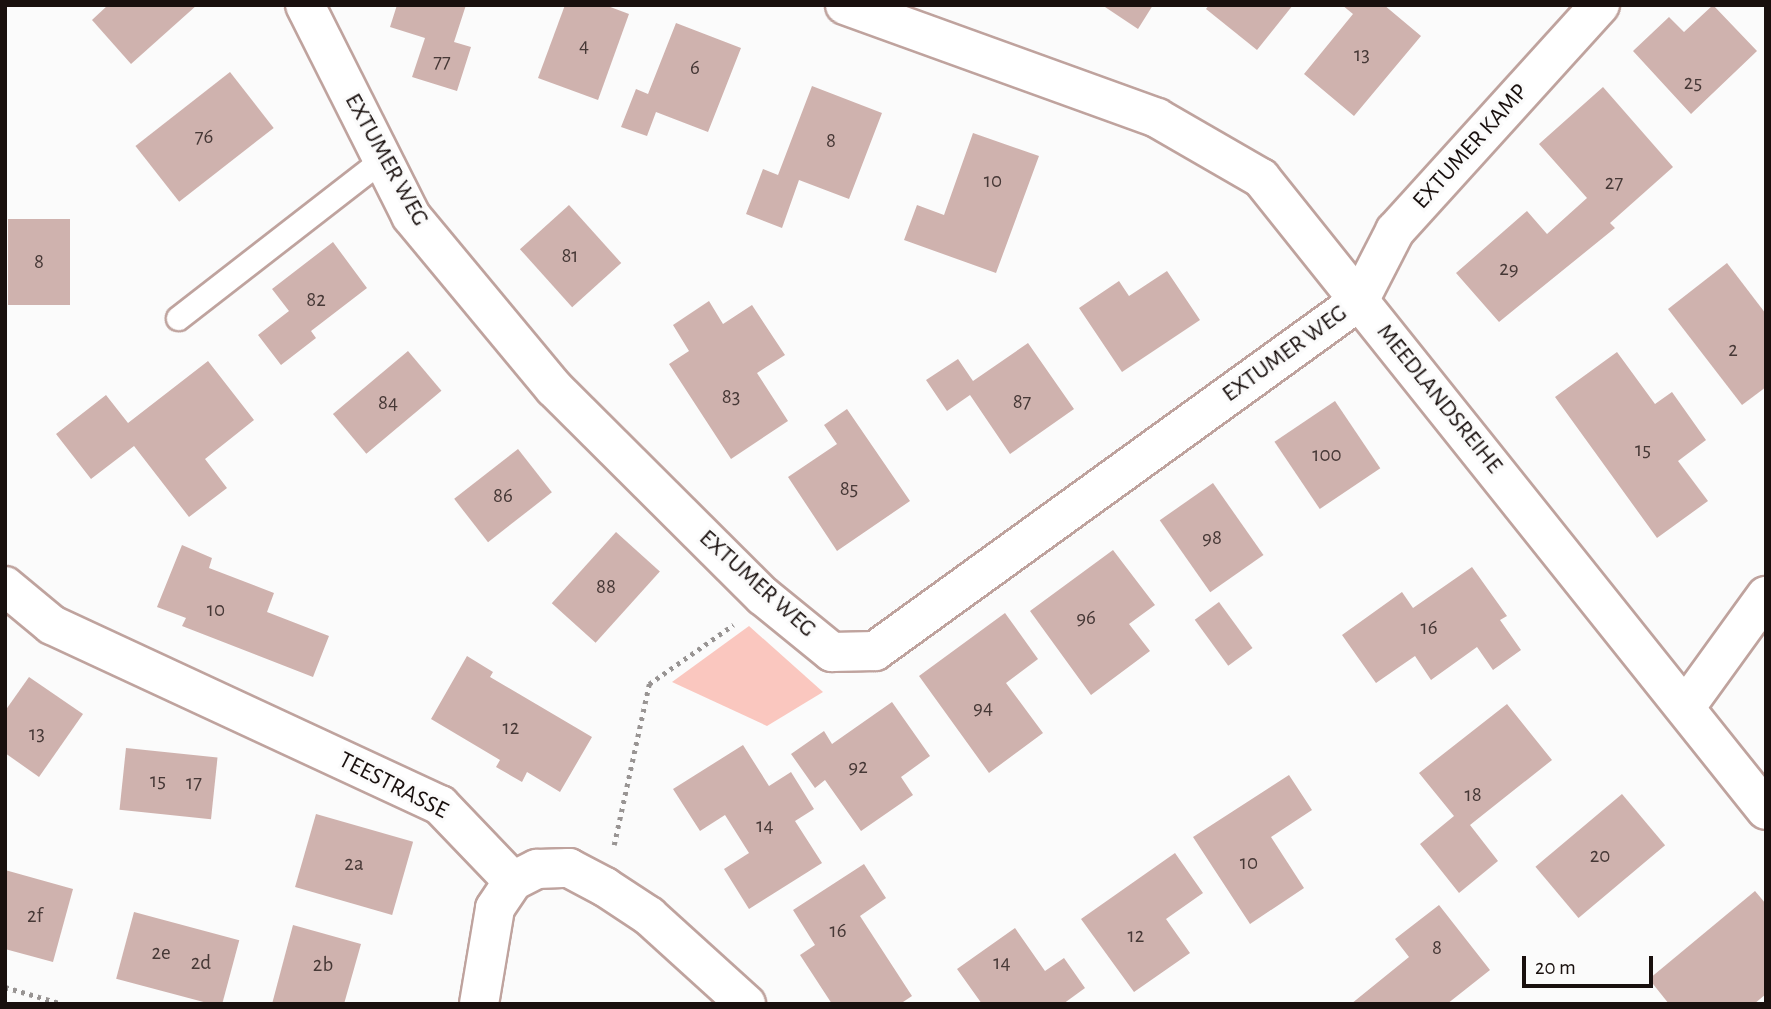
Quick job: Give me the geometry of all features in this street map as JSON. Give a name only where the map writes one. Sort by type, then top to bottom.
[{"type":"street","name":"EXTUMER WEG","points":[[305,5],[411,216],[554,388],[768,600],[832,652],[875,651],[1359,300]]},
{"type":"street","name":"MEEDLANDSREIHE","points":[[845,5],[1157,118],[1261,178],[1687,705],[1766,810]]},
{"type":"street","name":"EXTUMER KAMP","points":[[1359,300],[1395,231],[1600,5]]},
{"type":"street","name":"TEESTRASSE","points":[[5,586],[52,625],[440,805],[513,881]]},
{"type":"street","points":[[1687,705],[1766,596]]},
{"type":"street","points":[[479,1004],[495,908],[513,881],[537,869],[569,869],[605,887],[649,916],[746,1004]]},
{"type":"lane","points":[[178,318],[383,159]]},
{"type":"path","points":[[605,887],[649,684],[768,600]]},
{"type":"path","points":[[5,987],[63,1004]]},
{"type":"shaded area","points":[[749,626],[823,692],[767,726],[672,682]]},
{"type":"building","points":[[108,5],[197,5],[131,64],[92,20]]},
{"type":"building","points":[[397,5],[466,5],[454,42],[471,47],[457,91],[412,77],[425,38],[390,27]]},
{"type":"building","points":[[565,5],[605,5],[629,14],[598,100],[538,78]]},
{"type":"building","points":[[1102,5],[1153,5],[1138,29]]},
{"type":"building","points":[[1209,5],[1293,5],[1257,50],[1206,9]]},
{"type":"building","points":[[1342,5],[1384,5],[1421,36],[1354,116],[1304,74],[1353,14]]},
{"type":"building","points":[[1713,5],[1757,51],[1691,114],[1633,51],[1669,17],[1684,32]]},
{"type":"building","points":[[676,23],[741,48],[708,132],[656,112],[647,136],[621,127],[636,89],[648,94]]},
{"type":"building","points":[[230,72],[274,128],[179,202],[135,146]]},
{"type":"building","points":[[812,86],[882,113],[849,199],[799,180],[782,228],[746,214],[763,169],[778,175]]},
{"type":"building","points":[[1603,87],[1673,167],[1610,223],[1615,228],[1499,322],[1456,273],[1527,211],[1547,234],[1587,198],[1539,144]]},
{"type":"building","points":[[973,133],[1039,156],[996,273],[904,240],[917,205],[944,215]]},
{"type":"building","points":[[569,205],[621,263],[572,307],[520,249]]},
{"type":"building","points":[[8,219],[70,219],[70,305],[8,305]]},
{"type":"building","points":[[333,242],[367,288],[311,331],[316,338],[281,365],[258,335],[289,311],[272,289]]},
{"type":"building","points":[[1727,263],[1766,314],[1766,387],[1742,405],[1668,309]]},
{"type":"building","points":[[1167,271],[1200,320],[1122,372],[1079,308],[1119,281],[1129,296]]},
{"type":"building","points":[[709,301],[723,324],[752,305],[785,355],[757,373],[788,421],[731,459],[669,364],[689,351],[673,325]]},
{"type":"building","points":[[1028,343],[1074,409],[1010,454],[970,395],[947,411],[926,380],[958,359],[973,381]]},
{"type":"building","points":[[408,351],[441,391],[366,454],[333,414]]},
{"type":"building","points":[[1617,352],[1655,404],[1672,392],[1706,440],[1678,461],[1708,501],[1657,538],[1555,397]]},
{"type":"building","points":[[208,361],[254,420],[205,459],[227,488],[189,517],[134,446],[91,479],[56,434],[106,395],[128,423]]},
{"type":"building","points":[[1335,401],[1380,468],[1320,509],[1274,442]]},
{"type":"building","points":[[847,409],[910,501],[837,551],[788,477],[837,444],[824,425]]},
{"type":"building","points":[[518,449],[552,492],[488,542],[454,499]]},
{"type":"building","points":[[1213,483],[1263,555],[1210,592],[1160,520]]},
{"type":"building","points":[[616,532],[660,571],[596,643],[552,603]]},
{"type":"building","points":[[182,545],[212,558],[209,568],[274,593],[267,612],[329,636],[313,677],[182,626],[186,618],[157,607]]},
{"type":"building","points":[[1113,550],[1155,605],[1129,624],[1150,651],[1091,695],[1030,611]]},
{"type":"building","points":[[1472,567],[1507,616],[1500,620],[1521,650],[1493,670],[1477,647],[1431,680],[1415,656],[1376,683],[1342,635],[1402,592],[1413,608]]},
{"type":"building","points":[[1219,602],[1253,648],[1228,666],[1195,620]]},
{"type":"building","points":[[1005,613],[1038,659],[1006,683],[1043,733],[989,773],[919,676]]},
{"type":"building","points":[[467,656],[493,672],[490,677],[592,737],[560,792],[527,772],[522,782],[496,767],[500,760],[431,719]]},
{"type":"building","points":[[29,677],[83,714],[39,777],[5,753],[5,711]]},
{"type":"building","points":[[892,702],[930,756],[901,777],[913,795],[861,831],[825,780],[815,788],[791,754],[824,731],[832,744]]},
{"type":"building","points":[[1507,704],[1552,760],[1470,825],[1498,861],[1459,893],[1420,844],[1454,816],[1419,773]]},
{"type":"building","points":[[743,745],[769,786],[791,772],[814,809],[795,821],[822,863],[749,909],[724,869],[749,853],[725,815],[700,831],[673,789]]},
{"type":"building","points":[[126,748],[217,758],[211,819],[120,810]]},
{"type":"building","points":[[1289,775],[1312,810],[1271,837],[1304,888],[1250,924],[1193,837]]},
{"type":"building","points":[[1622,794],[1665,845],[1579,918],[1535,867]]},
{"type":"building","points":[[316,814],[413,842],[392,915],[295,887]]},
{"type":"building","points":[[1175,853],[1203,893],[1166,919],[1190,953],[1134,992],[1081,919]]},
{"type":"building","points":[[864,864],[886,898],[860,916],[912,996],[900,1004],[832,1004],[800,955],[815,945],[793,910]]},
{"type":"building","points":[[5,870],[73,889],[53,962],[5,949]]},
{"type":"building","points":[[1755,891],[1766,904],[1766,994],[1754,1004],[1669,1004],[1649,979]]},
{"type":"building","points":[[1439,905],[1490,970],[1447,1004],[1351,1004],[1409,957],[1395,939]]},
{"type":"building","points":[[134,912],[239,940],[222,1004],[211,1004],[116,979]]},
{"type":"building","points":[[293,925],[361,944],[344,1004],[272,1004]]},
{"type":"building","points":[[1015,928],[1045,971],[1064,958],[1085,988],[1063,1004],[982,1004],[957,969]]}]
